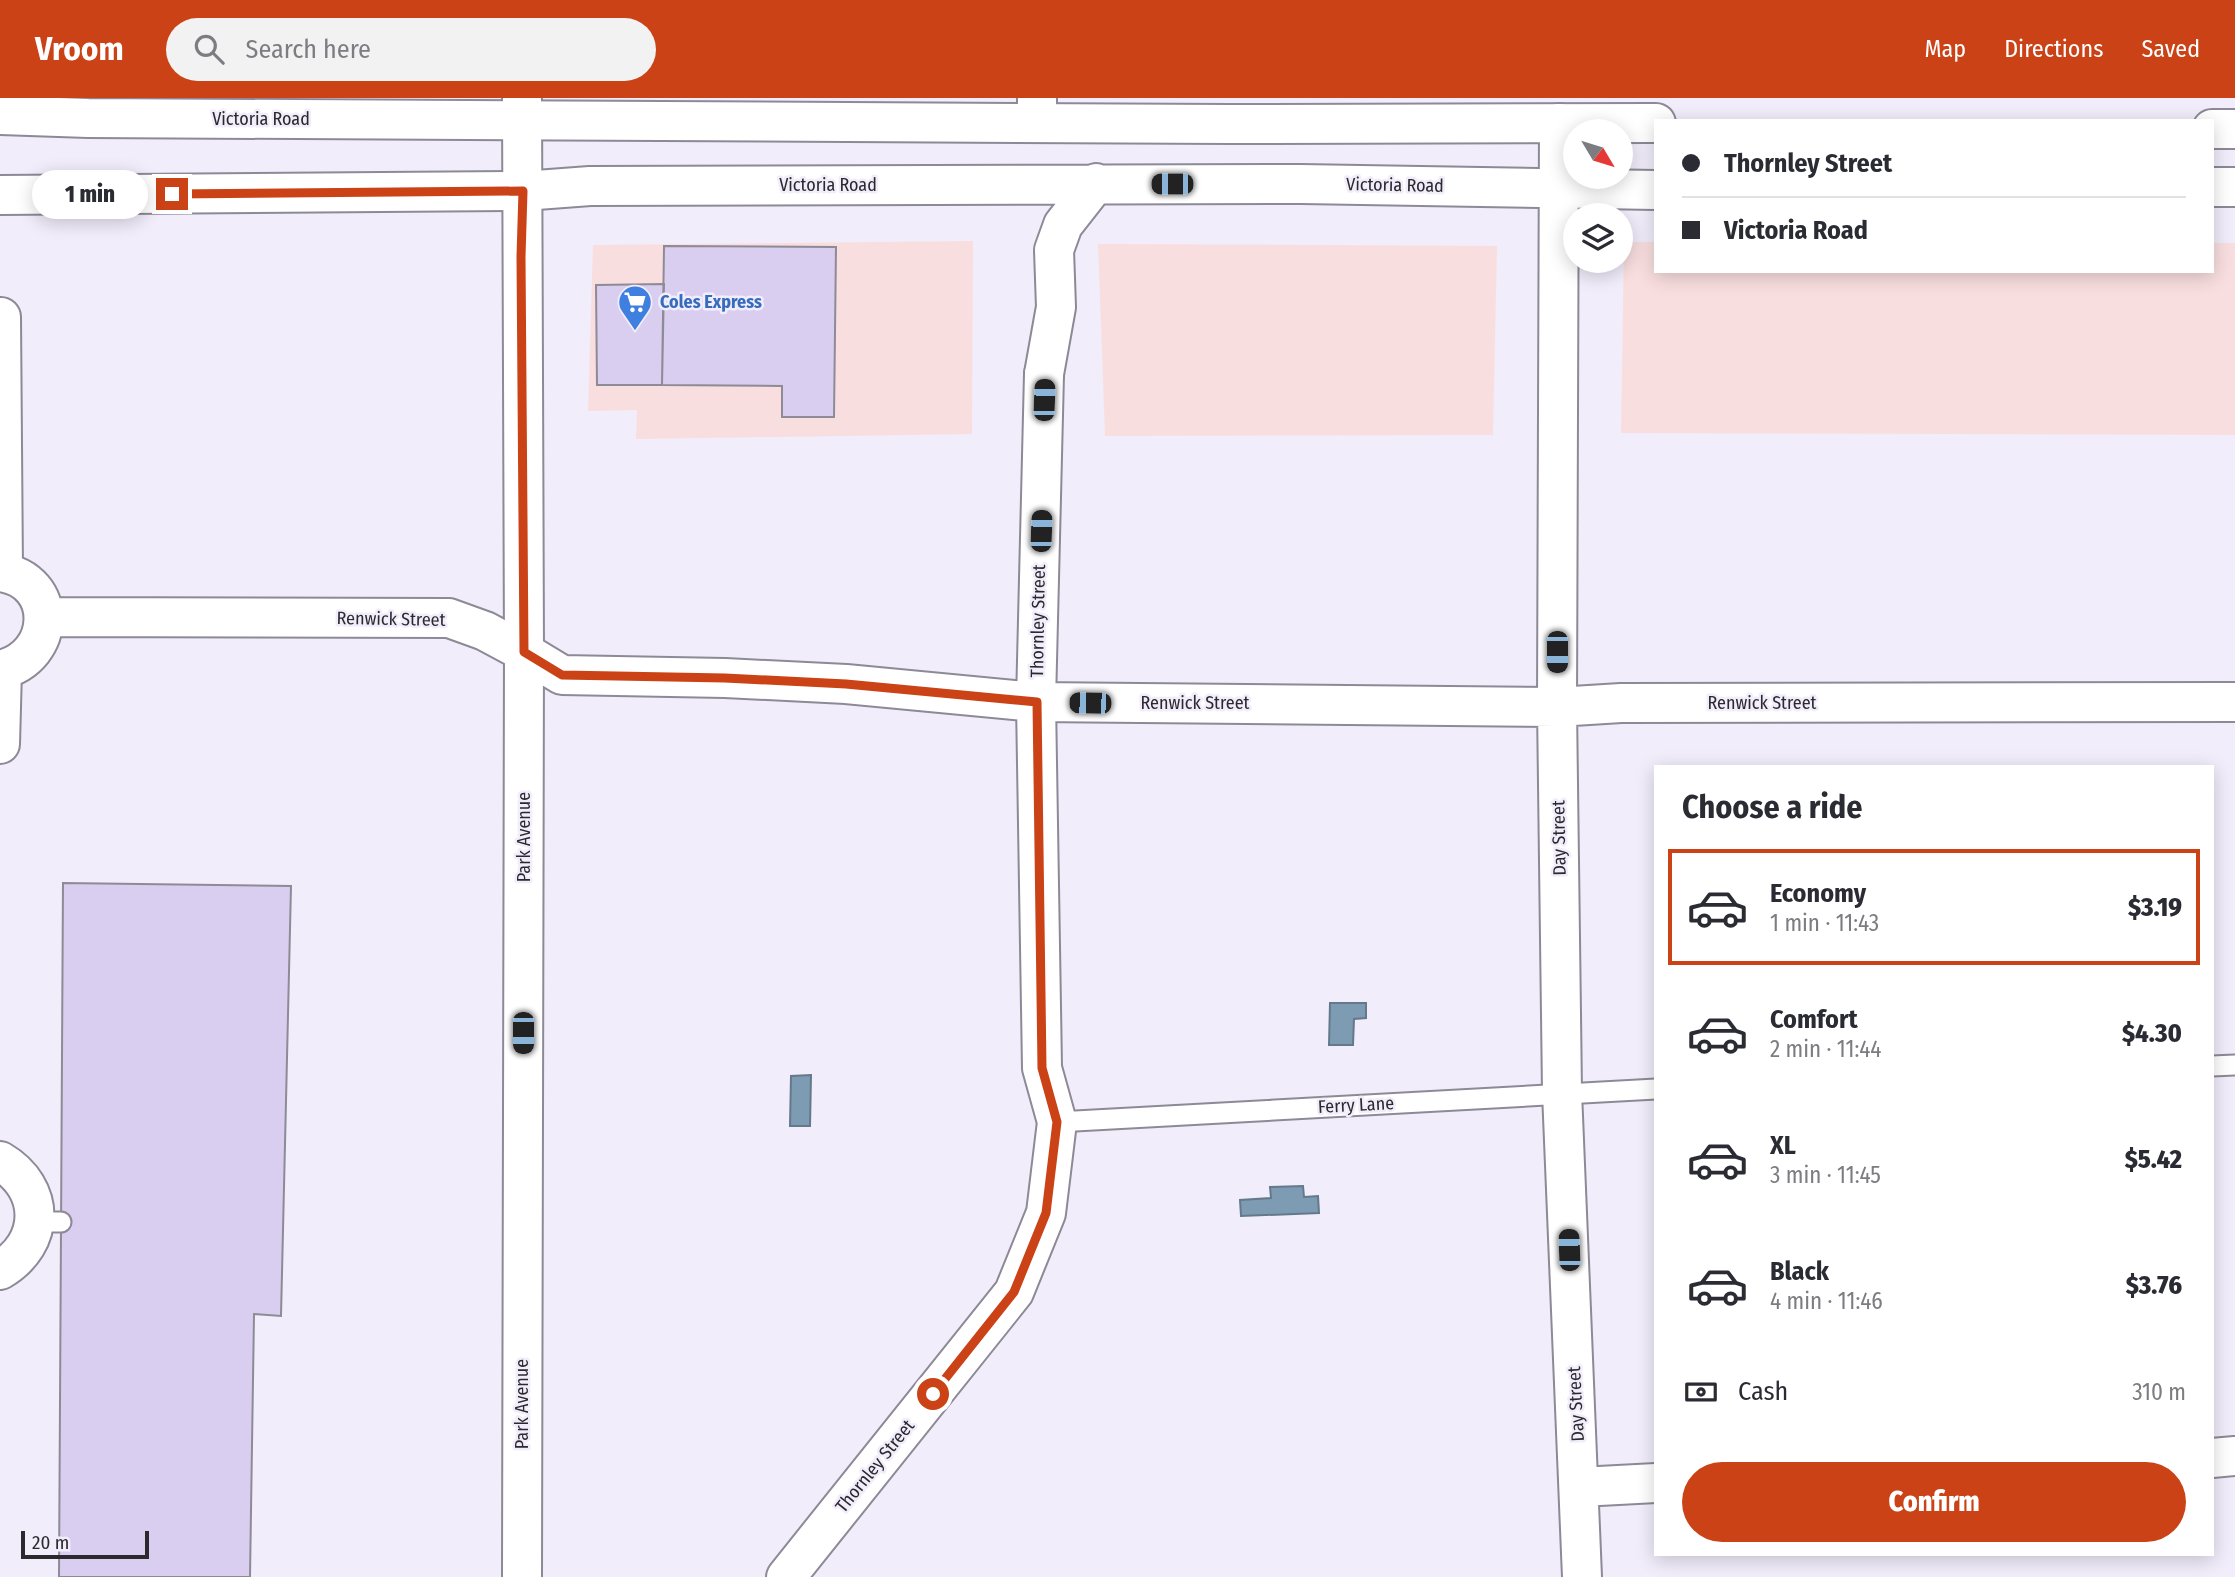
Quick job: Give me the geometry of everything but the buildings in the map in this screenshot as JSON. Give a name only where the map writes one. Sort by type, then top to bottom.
[{"type":"main road","name":"Victoria Road","points":[[0,114],[102,118],[522,109],[1559,111],[1654,123]]},
{"type":"main road","name":"Park Avenue","points":[[522,109],[522,1577]]},
{"type":"main road","name":"Day Street","points":[[1559,111],[1557,707],[1562,1092],[1582,1577]]},
{"type":"main road","points":[[2214,129],[2235,129]]},
{"type":"main road","name":"Victoria Road","points":[[0,195],[523,191],[602,186],[1096,183],[1654,190]]},
{"type":"main road","name":"Thornley Street","points":[[786,1577],[1014,1292],[1046,1213],[1057,1122],[1042,1068],[1037,702],[1044,374],[1056,307],[1054,250],[1063,225],[1096,183]]},
{"type":"main road","points":[[2214,187],[2235,187]]},
{"type":"main road","points":[[0,744],[1,670],[16,665],[38,645],[44,617],[41,604],[27,582],[2,572],[1,317]]},
{"type":"main road","name":"Renwick Street","points":[[44,617],[449,618],[485,631],[562,675],[725,678],[846,684],[1037,702],[1557,707],[1621,703],[2235,702]]},
{"type":"main road","points":[[0,1161],[13,1168],[27,1184],[34,1202],[48,1222],[18,1257],[0,1270]]},
{"type":"main road","points":[[2214,1458],[2235,1457]]},
{"type":"main road","points":[[1580,1488],[1654,1483]]},
{"type":"lane","points":[[2214,1066],[2235,1065]]},
{"type":"lane","name":"Ferry Lane","points":[[1057,1122],[1562,1092],[1654,1089]]},
{"type":"shaded area","name":"Coles Express","points":[[973,241],[972,434],[636,439],[637,410],[588,411],[593,245]]},
{"type":"shaded area","points":[[1633,242],[1654,242],[1654,273],[2214,273],[2214,243],[2235,243],[2235,435],[1621,433],[1624,273],[1633,273]]},
{"type":"shaded area","points":[[1098,244],[1497,246],[1493,435],[1105,436]]},
{"type":"water","points":[[1330,1003],[1366,1003],[1366,1018],[1354,1019],[1353,1045],[1329,1045]]},
{"type":"water","points":[[811,1075],[810,1126],[790,1126],[791,1076]]},
{"type":"water","points":[[1303,1186],[1304,1197],[1318,1196],[1319,1213],[1241,1216],[1240,1200],[1271,1198],[1270,1187]]},
{"type":"place","name":"Coles Express","points":[[635,332]]},
{"type":"route","points":[[172,194],[523,191],[521,257],[524,652],[562,675],[725,678],[846,684],[1037,702],[1042,1068],[1057,1122],[1046,1213],[1014,1292],[933,1394]]}]
